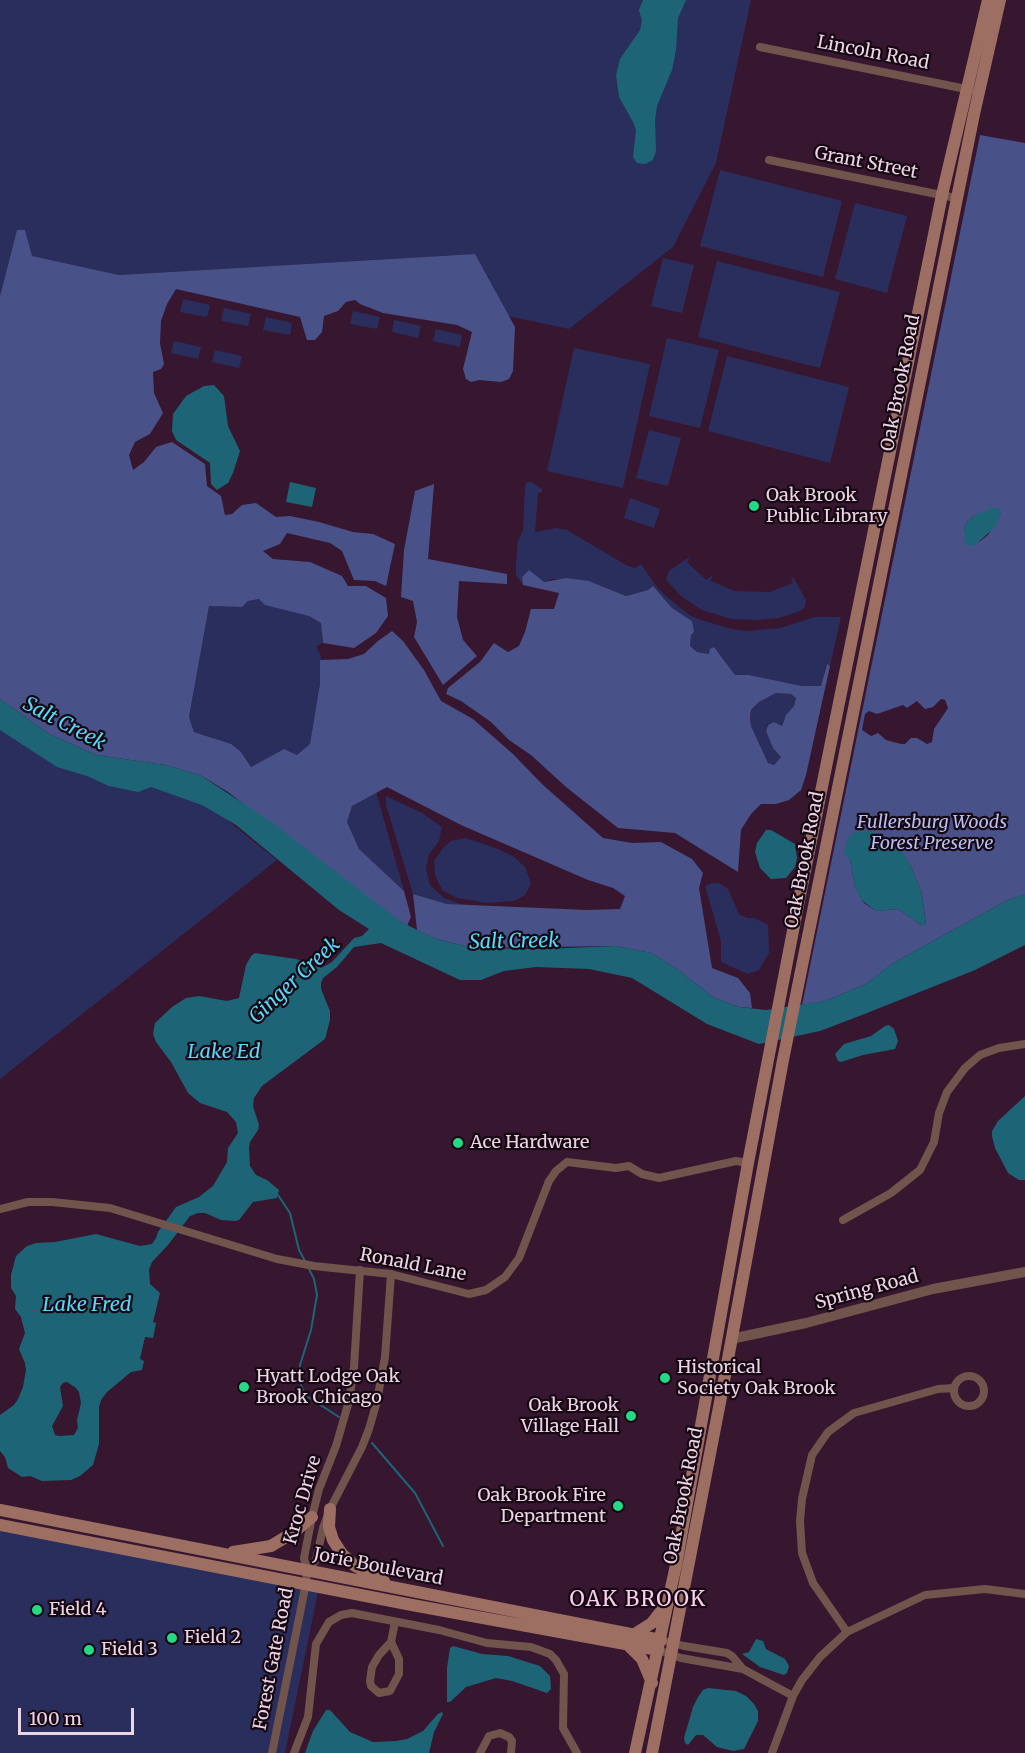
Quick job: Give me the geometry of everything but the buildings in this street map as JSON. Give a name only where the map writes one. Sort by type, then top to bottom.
[{"type":"main road","name":"Oak Brook Road","points":[[635,1753],[652,1683],[797,991],[956,198],[988,0]]},
{"type":"main road","name":"Oak Brook Road","points":[[652,1753],[673,1649],[724,1339],[748,1163],[781,994],[942,195],[1000,0]]},
{"type":"main road","points":[[330,1509],[329,1527],[333,1540],[342,1554],[356,1566],[401,1589]]},
{"type":"main road","name":"Jorie Boulevard","points":[[0,1510],[222,1553],[412,1605],[482,1611]]},
{"type":"main road","points":[[222,1553],[263,1549],[271,1546],[294,1532],[312,1517]]},
{"type":"main road","name":"Jorie Boulevard","points":[[0,1525],[307,1577],[401,1589],[482,1611],[659,1645]]},
{"type":"main road","points":[[652,1683],[630,1639],[652,1623],[668,1603]]},
{"type":"street","name":"Lincoln Road","points":[[760,47],[973,91]]},
{"type":"street","name":"Grant Street","points":[[769,160],[956,198]]},
{"type":"street","points":[[843,1220],[891,1193],[920,1170],[930,1154],[939,1113],[947,1092],[965,1068],[980,1055],[990,1051],[1010,1045],[1025,1044]]},
{"type":"street","name":"Ronald Lane","points":[[0,1209],[28,1202],[110,1208],[277,1259],[314,1266],[391,1274],[469,1294],[486,1290],[505,1277],[519,1258],[549,1181],[567,1162],[616,1168],[629,1166],[642,1174],[659,1178],[736,1161],[748,1163]]},
{"type":"street","name":"Kroc Drive","points":[[307,1577],[304,1558],[312,1517],[319,1489],[336,1446],[349,1401],[354,1367],[360,1270]]},
{"type":"street","name":"Spring Road","points":[[724,1339],[806,1323],[933,1289],[1025,1272]]},
{"type":"street","name":"Kroc Drive","points":[[307,1577],[316,1560],[330,1509],[362,1448],[377,1401],[385,1357],[391,1274]]},
{"type":"street","points":[[847,1632],[813,1583],[802,1553],[800,1537],[802,1499],[812,1455],[828,1432],[854,1413],[938,1389],[954,1388]]},
{"type":"street","name":"Forest Gate Road","points":[[272,1753],[307,1577]]},
{"type":"street","points":[[772,1753],[793,1696],[820,1657],[847,1632],[925,1595],[985,1589],[1025,1594]]},
{"type":"street","points":[[294,1753],[311,1703],[313,1655],[316,1644],[329,1622],[341,1615],[352,1613],[439,1630],[487,1643],[531,1647],[550,1654],[564,1674],[563,1728],[577,1753]]},
{"type":"street","points":[[391,1641],[399,1659],[399,1674],[390,1691],[379,1693],[371,1686],[372,1667],[391,1641],[395,1622]]},
{"type":"street","name":"Jorie Boulevard","points":[[659,1645],[716,1665],[743,1669],[793,1696]]},
{"type":"street","name":"Jorie Boulevard","points":[[673,1649],[727,1653],[743,1669]]},
{"type":"street","points":[[480,1753],[489,1736],[500,1733],[505,1734],[512,1741],[511,1753]]},
{"type":"shaded area","points":[[0,0],[751,0],[716,163],[673,247],[569,329],[508,316],[475,254],[119,275],[31,256],[25,230],[17,231],[0,296]]},
{"type":"shaded area","points":[[720,170],[842,201],[823,277],[700,246]]},
{"type":"shaded area","points":[[855,203],[907,216],[887,293],[835,279]]},
{"type":"shaded area","points":[[663,258],[694,265],[682,313],[651,306]]},
{"type":"shaded area","points":[[717,261],[840,292],[820,368],[698,337]]},
{"type":"shaded area","points":[[183,299],[210,305],[207,317],[180,312]]},
{"type":"shaded area","points":[[224,308],[251,314],[248,326],[221,321]]},
{"type":"shaded area","points":[[353,311],[380,317],[377,329],[350,324]]},
{"type":"shaded area","points":[[266,317],[292,323],[290,335],[263,330]]},
{"type":"shaded area","points":[[394,320],[421,326],[418,338],[392,332]]},
{"type":"shaded area","points":[[436,329],[462,335],[460,347],[433,341]]},
{"type":"shaded area","points":[[667,338],[719,350],[700,428],[649,416]]},
{"type":"shaded area","points":[[174,341],[201,347],[198,359],[171,353]]},
{"type":"shaded area","points":[[574,348],[650,364],[623,488],[547,471]]},
{"type":"shaded area","points":[[215,350],[242,356],[239,368],[212,362]]},
{"type":"shaded area","points":[[727,356],[849,387],[830,463],[708,431]]},
{"type":"shaded area","points":[[649,430],[681,438],[668,486],[636,478]]},
{"type":"shaded area","points":[[527,482],[542,489],[542,492],[538,493],[535,532],[557,528],[567,530],[626,565],[635,568],[641,564],[656,586],[691,616],[746,631],[780,628],[815,617],[841,617],[830,666],[827,664],[825,668],[822,686],[802,686],[749,675],[735,675],[714,647],[709,654],[697,652],[690,646],[692,621],[672,608],[653,586],[648,590],[626,596],[589,581],[552,579],[544,582],[522,577],[523,585],[516,575],[516,562],[518,541],[523,530]]},
{"type":"shaded area","points":[[630,498],[660,509],[654,528],[624,518]]},
{"type":"shaded area","points":[[691,556],[687,562],[704,578],[707,580],[712,575],[711,581],[735,591],[770,592],[793,583],[791,578],[793,577],[806,600],[805,607],[779,618],[757,620],[731,619],[702,610],[682,597],[666,580],[669,571]]},
{"type":"shaded area","points":[[259,599],[309,616],[321,623],[323,643],[316,646],[321,656],[320,683],[310,745],[297,755],[284,749],[251,767],[241,752],[211,737],[194,732],[189,717],[209,606],[242,607],[248,601]]},
{"type":"shaded area","points":[[776,693],[791,694],[796,698],[782,727],[774,722],[767,725],[766,731],[773,747],[781,757],[774,765],[768,763],[751,726],[750,718],[751,711],[759,702]]},
{"type":"shaded area","points":[[0,723],[156,786],[206,803],[277,860],[0,1079]]},
{"type":"shaded area","points":[[376,791],[404,891],[359,849],[347,822],[352,806]]},
{"type":"shaded area","points":[[386,796],[422,813],[442,827],[439,841],[429,854],[426,869],[430,885],[444,898],[463,905],[447,904],[413,894],[386,805]]},
{"type":"shaded area","points":[[466,838],[498,849],[514,857],[525,867],[531,883],[525,895],[514,901],[487,903],[457,898],[442,890],[435,875],[434,861],[451,841]]},
{"type":"shaded area","points":[[719,883],[728,889],[739,914],[747,918],[755,918],[768,925],[769,953],[759,970],[748,974],[721,962],[721,941],[705,886]]},
{"type":"shaded area","points":[[0,1530],[318,1592],[285,1753],[0,1753]]},
{"type":"green space","name":"Fullersburg Woods Forest Preserve","points":[[980,135],[1025,143],[1025,894],[1006,901],[892,964],[866,984],[825,1001],[802,1005]],"holes":[[[1001,512],[988,535],[979,542],[964,530],[967,522],[975,515]],[[941,699],[945,700],[948,708],[934,729],[932,742],[927,744],[917,738],[911,738],[905,744],[901,744],[886,740],[878,733],[871,736],[862,730],[865,714],[869,711],[877,714],[903,705],[907,708],[917,701],[925,709],[933,707]],[[850,860],[909,862],[922,894],[926,924],[921,925],[898,909],[876,911],[864,903],[855,886]]]},
{"type":"green space","points":[[17,230],[25,230],[32,256],[119,275],[475,254],[515,327],[513,371],[509,379],[501,382],[479,380],[471,382],[466,379],[463,369],[472,332],[457,325],[383,313],[355,300],[346,302],[338,311],[324,316],[322,332],[315,340],[307,340],[300,317],[176,289],[167,304],[161,321],[160,343],[164,364],[161,369],[153,372],[154,393],[163,413],[150,434],[135,442],[129,455],[133,470],[144,462],[156,447],[172,442],[205,464],[207,486],[221,496],[225,515],[232,514],[242,505],[256,503],[276,517],[290,516],[353,532],[373,534],[395,544],[386,586],[375,581],[354,580],[342,551],[330,543],[287,533],[280,544],[263,551],[273,559],[310,562],[342,576],[348,586],[366,586],[386,598],[388,616],[376,633],[354,648],[323,643],[321,623],[309,616],[265,605],[259,599],[248,601],[242,607],[209,606],[189,717],[194,732],[231,744],[241,752],[251,767],[284,749],[297,755],[310,744],[320,683],[320,660],[348,659],[364,654],[392,631],[403,641],[424,670],[441,701],[473,719],[603,838],[632,843],[661,842],[692,859],[703,873],[699,888],[712,968],[738,978],[750,993],[752,1008],[739,1007],[714,998],[677,969],[651,953],[616,946],[473,948],[436,939],[417,930],[413,894],[447,904],[587,910],[620,909],[625,896],[613,888],[588,880],[461,825],[387,787],[352,806],[347,822],[359,849],[404,891],[411,917],[407,926],[373,903],[228,792],[200,775],[165,765],[96,755],[49,734],[0,699],[0,296]]},
{"type":"green space","points":[[434,484],[428,559],[507,574],[507,584],[459,581],[457,617],[463,640],[477,656],[443,685],[414,637],[417,622],[413,601],[401,597],[404,550],[415,491]]},
{"type":"green space","points":[[529,570],[544,582],[566,578],[589,581],[626,596],[648,590],[653,586],[672,608],[692,621],[694,632],[691,635],[690,646],[697,652],[709,654],[710,649],[714,647],[735,675],[749,675],[802,686],[821,686],[827,664],[830,666],[801,790],[789,800],[776,804],[761,804],[751,814],[741,830],[738,872],[675,833],[618,828],[566,787],[531,755],[509,740],[491,722],[461,701],[446,694],[448,688],[480,662],[494,643],[508,652],[519,646],[531,609],[554,609],[559,593],[523,585],[522,577]],"holes":[[[776,693],[791,694],[796,698],[794,706],[786,715],[782,726],[774,722],[768,725],[766,731],[773,748],[781,757],[774,765],[768,763],[751,726],[751,710],[759,702]]]},
{"type":"water","points":[[643,0],[686,0],[678,18],[672,70],[657,106],[656,151],[653,160],[645,164],[637,163],[633,157],[636,130],[619,97],[616,75],[620,59],[640,30],[642,21],[639,10]]},
{"type":"water","points":[[214,385],[224,396],[228,426],[240,451],[228,483],[217,490],[211,484],[210,463],[176,440],[172,431],[173,414],[186,396],[204,386]]},
{"type":"water","points":[[290,482],[316,488],[312,507],[286,502]]},
{"type":"water","points":[[999,508],[1001,512],[995,527],[974,546],[965,544],[964,530],[967,522],[975,515]]},
{"type":"water","points":[[0,699],[49,734],[96,755],[165,765],[200,775],[270,821],[401,922],[436,939],[473,948],[542,949],[616,946],[651,953],[677,969],[714,998],[739,1007],[766,1010],[825,1001],[866,984],[892,964],[1006,901],[1025,894],[1025,945],[975,970],[820,1031],[759,1044],[707,1024],[632,978],[589,969],[536,967],[504,971],[481,980],[460,980],[381,943],[354,947],[337,967],[323,978],[321,983],[321,989],[330,1011],[325,1039],[262,1086],[254,1098],[253,1106],[259,1125],[250,1142],[250,1166],[256,1175],[267,1180],[279,1190],[277,1198],[253,1202],[239,1220],[235,1221],[221,1220],[205,1213],[190,1216],[152,1262],[149,1270],[150,1284],[160,1293],[153,1322],[156,1323],[153,1338],[145,1337],[140,1359],[144,1361],[142,1370],[131,1372],[101,1400],[99,1444],[93,1465],[71,1480],[42,1481],[30,1476],[22,1477],[8,1468],[5,1457],[0,1451],[0,1415],[14,1405],[18,1399],[26,1370],[19,1349],[25,1333],[21,1317],[15,1309],[16,1296],[11,1288],[11,1275],[16,1256],[27,1246],[36,1243],[55,1242],[96,1234],[140,1246],[152,1244],[176,1207],[199,1197],[213,1186],[227,1162],[228,1148],[238,1133],[236,1122],[227,1112],[200,1103],[188,1093],[171,1062],[156,1042],[153,1034],[155,1023],[186,998],[199,996],[227,1001],[239,998],[246,965],[255,953],[296,959],[321,968],[332,962],[354,938],[362,936],[369,929],[339,910],[236,825],[202,805],[151,787],[138,792],[109,786],[87,776],[57,767],[0,730]],"holes":[[[67,1382],[76,1388],[81,1403],[77,1420],[78,1428],[74,1435],[55,1435],[52,1426],[63,1406],[60,1387]]]},
{"type":"water","points":[[766,830],[771,830],[795,844],[797,858],[795,867],[786,878],[771,879],[760,868],[755,852],[757,843]]},
{"type":"water","points":[[863,830],[885,837],[898,846],[909,862],[922,894],[926,925],[921,925],[898,909],[876,911],[859,896],[850,860],[844,853],[848,838]]},
{"type":"water","points":[[889,1025],[894,1029],[898,1041],[895,1049],[838,1061],[835,1054],[844,1044],[871,1036]]},
{"type":"water","points":[[1025,1096],[1025,1180],[1019,1180],[1008,1173],[995,1148],[992,1131],[998,1121]]},
{"type":"water","points":[[756,1639],[763,1641],[766,1649],[785,1659],[789,1666],[787,1673],[784,1675],[760,1667],[742,1654],[749,1652]]},
{"type":"water","points":[[453,1646],[482,1654],[508,1656],[540,1666],[550,1676],[551,1689],[547,1693],[496,1678],[466,1687],[450,1702],[447,1702],[447,1668],[450,1648]]},
{"type":"water","points":[[708,1688],[736,1691],[746,1696],[754,1704],[758,1711],[758,1721],[744,1749],[733,1751],[717,1747],[703,1735],[696,1735],[688,1745],[685,1743],[684,1738],[693,1707],[703,1690]]},
{"type":"water","points":[[326,1710],[330,1710],[350,1732],[373,1742],[407,1739],[423,1731],[438,1714],[442,1712],[443,1714],[434,1732],[429,1753],[305,1753],[313,1731]]},
{"type":"waterway","points":[[278,1195],[290,1213],[299,1250],[305,1261]]},
{"type":"waterway","points":[[308,1267],[314,1279],[317,1295],[311,1330],[300,1365],[299,1380],[305,1395],[339,1417]]},
{"type":"waterway","points":[[372,1443],[415,1493],[443,1546]]},
{"type":"place","name":"Oak Brook Public Library","points":[[754,506]]},
{"type":"place","name":"Ace Hardware","points":[[458,1143]]},
{"type":"place","name":"Historical Society Oak Brook","points":[[665,1378]]},
{"type":"place","name":"Hyatt Lodge Oak Brook Chicago","points":[[244,1387]]},
{"type":"place","name":"Oak Brook Village Hall","points":[[631,1416]]},
{"type":"place","name":"Oak Brook Fire Department","points":[[618,1506]]},
{"type":"place","name":"Field 4","points":[[37,1610]]},
{"type":"place","name":"Field 2","points":[[172,1638]]},
{"type":"place","name":"Field 3","points":[[89,1650]]},
{"type":"district","name":"OAK BROOK","points":[[638,1600]]},
{"type":"water label","name":"Salt Creek","points":[[64,724]]},
{"type":"water label","name":"Salt Creek","points":[[514,942]]},
{"type":"water label","name":"Ginger Creek","points":[[295,981]]},
{"type":"water label","name":"Lake Ed","points":[[224,1052]]},
{"type":"water label","name":"Lake Fred","points":[[87,1305]]}]
